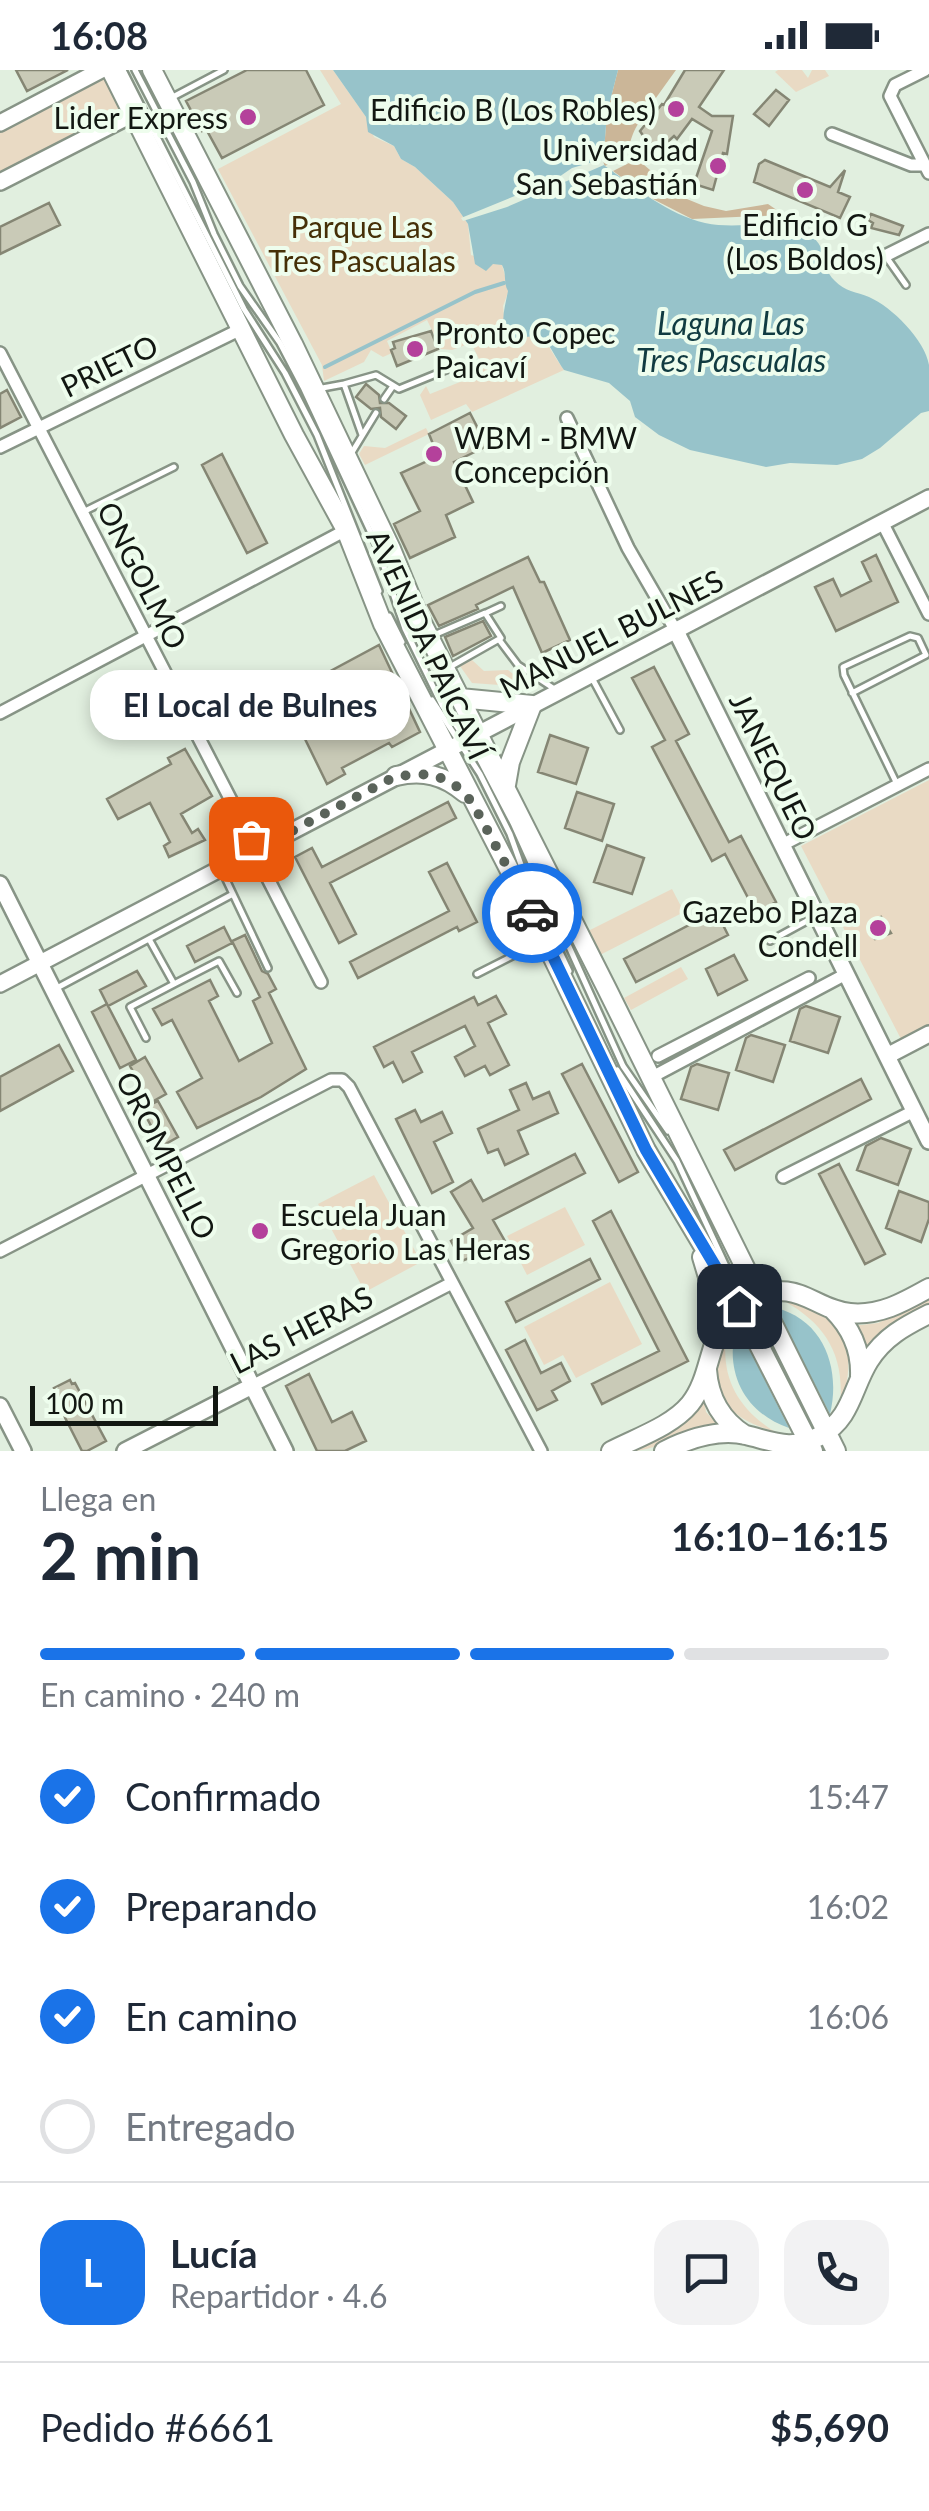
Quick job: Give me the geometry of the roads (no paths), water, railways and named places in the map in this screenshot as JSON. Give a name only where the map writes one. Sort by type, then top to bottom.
[{"type":"main road","name":"AVENIDA PAICAVÍ","points":[[111,70],[346,530],[382,624],[462,742],[506,786],[836,1451]]},
{"type":"main road","name":"AVENIDA PAICAVÍ","points":[[152,70],[315,389],[433,635],[454,662],[472,802],[552,944],[576,1007],[646,1150],[739,1306],[810,1446]]},
{"type":"main road","points":[[460,698],[532,705],[510,762],[506,786]]},
{"type":"main road","points":[[396,776],[416,773],[441,777],[472,802]]},
{"type":"main road","points":[[685,1218],[711,1286],[712,1345]]},
{"type":"main road","points":[[611,1451],[686,1409],[698,1389],[721,1325],[739,1306],[758,1296],[789,1292],[842,1312],[871,1313],[896,1306],[929,1288]]},
{"type":"main road","points":[[825,1304],[842,1319],[854,1338],[860,1360],[859,1382]]},
{"type":"main road","points":[[706,1364],[715,1404],[726,1420],[746,1435],[772,1444],[810,1446],[846,1414],[872,1357],[887,1339],[929,1314]]},
{"type":"main road","points":[[664,1451],[696,1437],[746,1435]]},
{"type":"street","points":[[0,123],[102,70]]},
{"type":"street","points":[[925,70],[895,86],[890,96],[927,169]]},
{"type":"street","points":[[0,182],[132,114]]},
{"type":"street","points":[[832,134],[927,169]]},
{"type":"street","points":[[887,255],[929,234]]},
{"type":"street","name":"PRIETO","points":[[0,447],[241,329]]},
{"type":"street","name":"ONGOLMO","points":[[0,353],[322,982]]},
{"type":"street","name":"JANEQUEO","points":[[567,418],[628,548],[676,631],[929,1141]]},
{"type":"street","name":"MANUEL BULNES","points":[[0,984],[929,498]]},
{"type":"street","points":[[882,522],[929,614]]},
{"type":"street","points":[[0,713],[346,530]]},
{"type":"street","points":[[782,845],[929,768]]},
{"type":"street","name":"OROMPELLO","points":[[0,884],[284,1451]]},
{"type":"street","points":[[652,1077],[846,974]]},
{"type":"street","points":[[658,1056],[809,978]]},
{"type":"street","points":[[887,1056],[929,1034]]},
{"type":"street","points":[[0,1251],[331,1080],[345,1082],[541,1451]]},
{"type":"street","points":[[784,1177],[914,1110]]},
{"type":"street","name":"LAS HERAS","points":[[124,1451],[450,1284]]},
{"type":"street","points":[[0,1406],[22,1451]]},
{"type":"lane","points":[[123,70],[244,309],[285,373],[317,434],[391,620],[430,697],[480,760],[569,942],[586,990],[626,1072],[671,1135],[741,1275],[758,1296]]},
{"type":"lane","points":[[135,70],[193,182],[240,286],[280,343],[303,387],[378,546],[401,621],[510,834],[552,944],[623,1081],[677,1161],[724,1255],[739,1306]]},
{"type":"lane","points":[[168,100],[224,70]]},
{"type":"lane","points":[[887,255],[906,285]]},
{"type":"lane","points":[[315,389],[376,376],[399,389],[453,367]]},
{"type":"lane","points":[[344,384],[362,435]]},
{"type":"lane","points":[[384,399],[393,386]]},
{"type":"lane","points":[[346,460],[376,412]]},
{"type":"lane","points":[[82,512],[174,466]]},
{"type":"lane","points":[[433,635],[501,606]]},
{"type":"lane","points":[[485,613],[518,665],[558,692]]},
{"type":"lane","points":[[852,693],[928,654],[918,638],[910,636],[843,668],[852,693],[898,785]]},
{"type":"lane","points":[[454,662],[479,647],[500,641]]},
{"type":"lane","points":[[591,675],[620,730]]},
{"type":"lane","points":[[220,868],[268,968]]},
{"type":"lane","points":[[54,990],[233,894]]},
{"type":"lane","points":[[770,941],[817,915]]},
{"type":"lane","points":[[149,938],[174,984]]},
{"type":"lane","points":[[477,974],[552,944]]},
{"type":"lane","points":[[146,1038],[130,1007],[219,961],[237,993]]},
{"type":"water","name":"Laguna Las Tres Pascualas","points":[[333,70],[618,70],[607,113],[605,166],[653,199],[692,219],[717,225],[780,226],[813,237],[835,281],[888,308],[921,345],[929,365],[929,411],[921,413],[862,459],[837,465],[790,463],[766,467],[690,450],[659,435],[635,417],[630,401],[609,383],[564,370],[544,340],[532,337],[510,341],[503,323],[508,291],[502,265],[493,264],[486,271],[475,264],[468,224],[453,202],[401,159],[394,146],[368,132],[366,117]]},
{"type":"water","points":[[776,1308],[806,1323],[825,1349],[833,1380],[830,1414]]},
{"type":"water","points":[[737,1325],[789,1428],[760,1412],[741,1388],[733,1358]]},
{"type":"waterway","points":[[325,367],[475,292],[504,283]]},
{"type":"place","name":"Edificio B (Los Robles)","points":[[676,109]]},
{"type":"place","name":"Lider Express","points":[[248,117]]},
{"type":"place","name":"Universidad San Sebastián","points":[[718,166]]},
{"type":"place","name":"Edificio G (Los Boldos)","points":[[805,190]]},
{"type":"place","name":"Pronto Copec Paicaví","points":[[415,349]]},
{"type":"place","name":"WBM - BMW Concepción","points":[[434,454]]},
{"type":"place","name":"El Local de Bulnes","points":[[251,839]]},
{"type":"place","name":"Gazebo Plaza Condell","points":[[878,928]]},
{"type":"place","name":"Escuela Juan Gregorio Las Heras","points":[[260,1231]]},
{"type":"park label","name":"Parque Las Tres Pascualas","points":[[362,243]]}]
